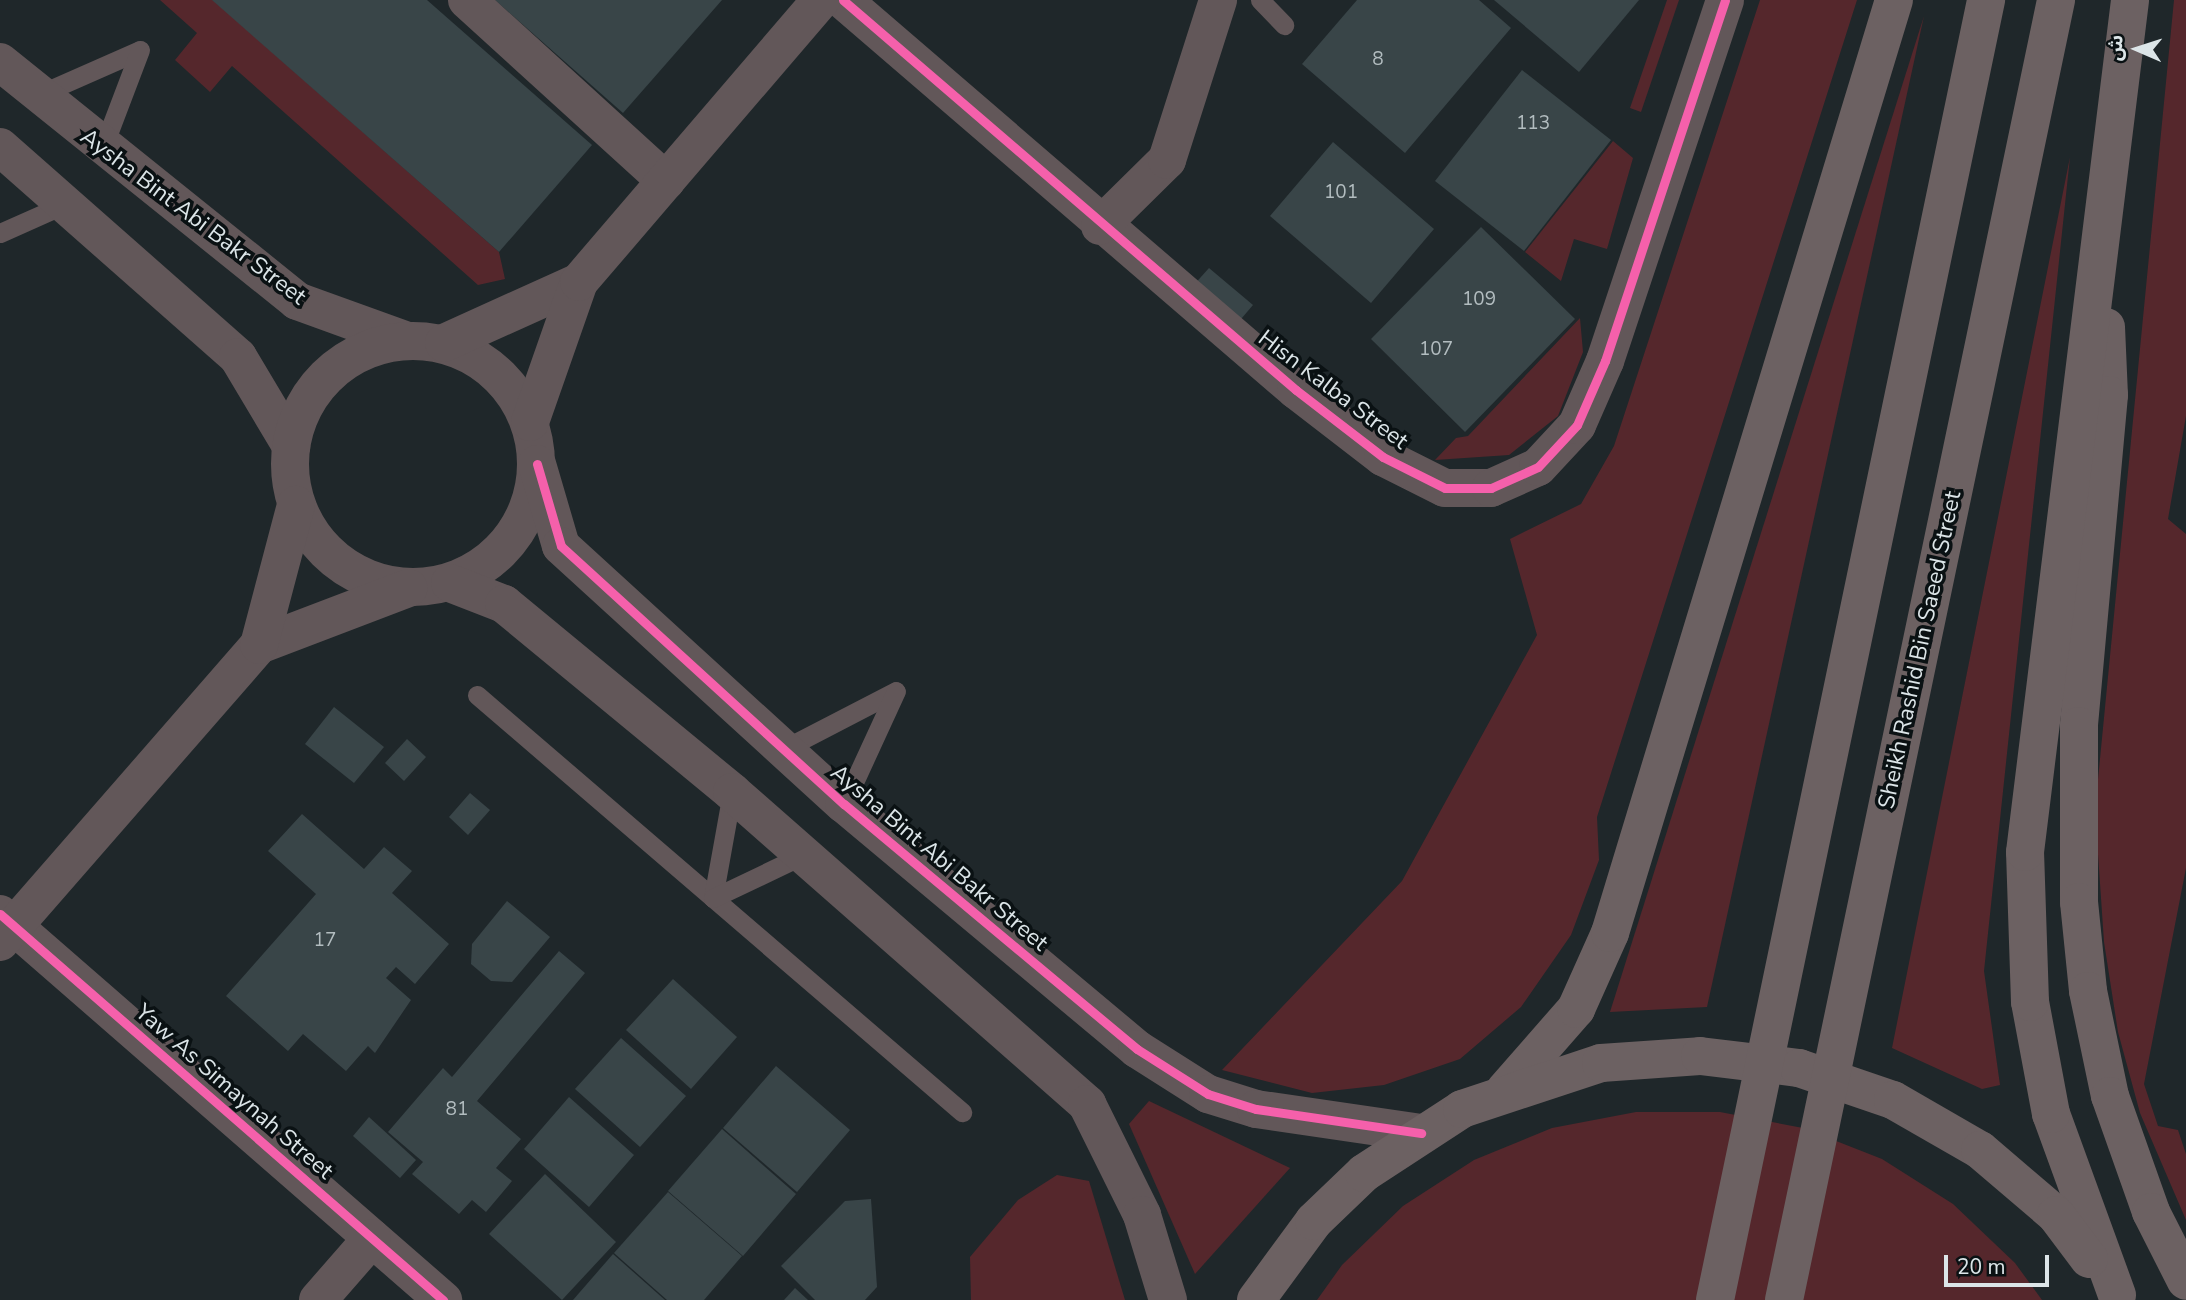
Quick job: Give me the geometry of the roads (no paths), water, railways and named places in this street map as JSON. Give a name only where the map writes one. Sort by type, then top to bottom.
[{"type":"main road","points":[[1505,1090],[1576,1009],[1610,933],[1894,0]]},
{"type":"main road","points":[[1715,1300],[1986,0]]},
{"type":"main road","name":"Sheikh Rashid Bin Saeed Street","points":[[1784,1300],[2056,0]]},
{"type":"main road","points":[[2118,1298],[2051,1114],[2030,1002],[2025,852],[2130,0]]},
{"type":"main road","points":[[2093,297],[2111,359],[2079,726],[2082,934],[2110,1096],[2151,1212],[2186,1281]]},
{"type":"main road","points":[[1256,1300],[1314,1220],[1420,1133],[1505,1090],[1601,1063],[1700,1056],[1799,1068],[1882,1096],[1980,1150],[2056,1215],[2118,1298]]},
{"type":"street","points":[[467,0],[666,181]]},
{"type":"street","points":[[530,422],[579,282],[821,0]]},
{"type":"street","name":"Hisn Kalba Street","points":[[843,0],[1100,226],[1383,457],[1445,488],[1492,488],[1538,467],[1577,425],[1605,361],[1725,0]]},
{"type":"street","points":[[1100,226],[1167,160],[1218,0]]},
{"type":"street","name":"Aysha Bint Abi Bakr Street","points":[[0,62],[102,150],[297,301],[405,340]]},
{"type":"street","points":[[0,147],[238,357],[291,446]]},
{"type":"street","points":[[444,343],[579,282]]},
{"type":"street","points":[[5,928],[260,645],[408,588],[450,583],[485,566],[513,538],[531,503],[537,464],[530,422],[511,387],[491,368],[444,343],[405,340],[364,349],[329,373],[304,406],[291,446],[296,505],[260,645]]},
{"type":"street","name":"Aysha Bint Abi Bakr Street","points":[[537,464],[561,546],[782,750],[1137,1049],[1208,1094],[1256,1109],[1420,1133]]},
{"type":"street","points":[[296,505],[314,538],[340,564],[372,582],[408,588]]},
{"type":"street","points":[[450,583],[504,604],[732,792],[1087,1104],[1142,1215],[1168,1300]]},
{"type":"street","name":"Yaw As Simaynah Street","points":[[5,928],[443,1300]]},
{"type":"street","points":[[318,1300],[372,1238]]},
{"type":"lane","points":[[1259,0],[1284,25]]},
{"type":"lane","points":[[38,95],[140,50],[102,150]]},
{"type":"lane","points":[[0,233],[65,204]]},
{"type":"lane","points":[[782,750],[897,691],[844,804]]},
{"type":"lane","points":[[477,695],[962,1112]]},
{"type":"lane","points":[[713,898],[732,792]]},
{"type":"lane","points":[[713,898],[803,855]]}]
